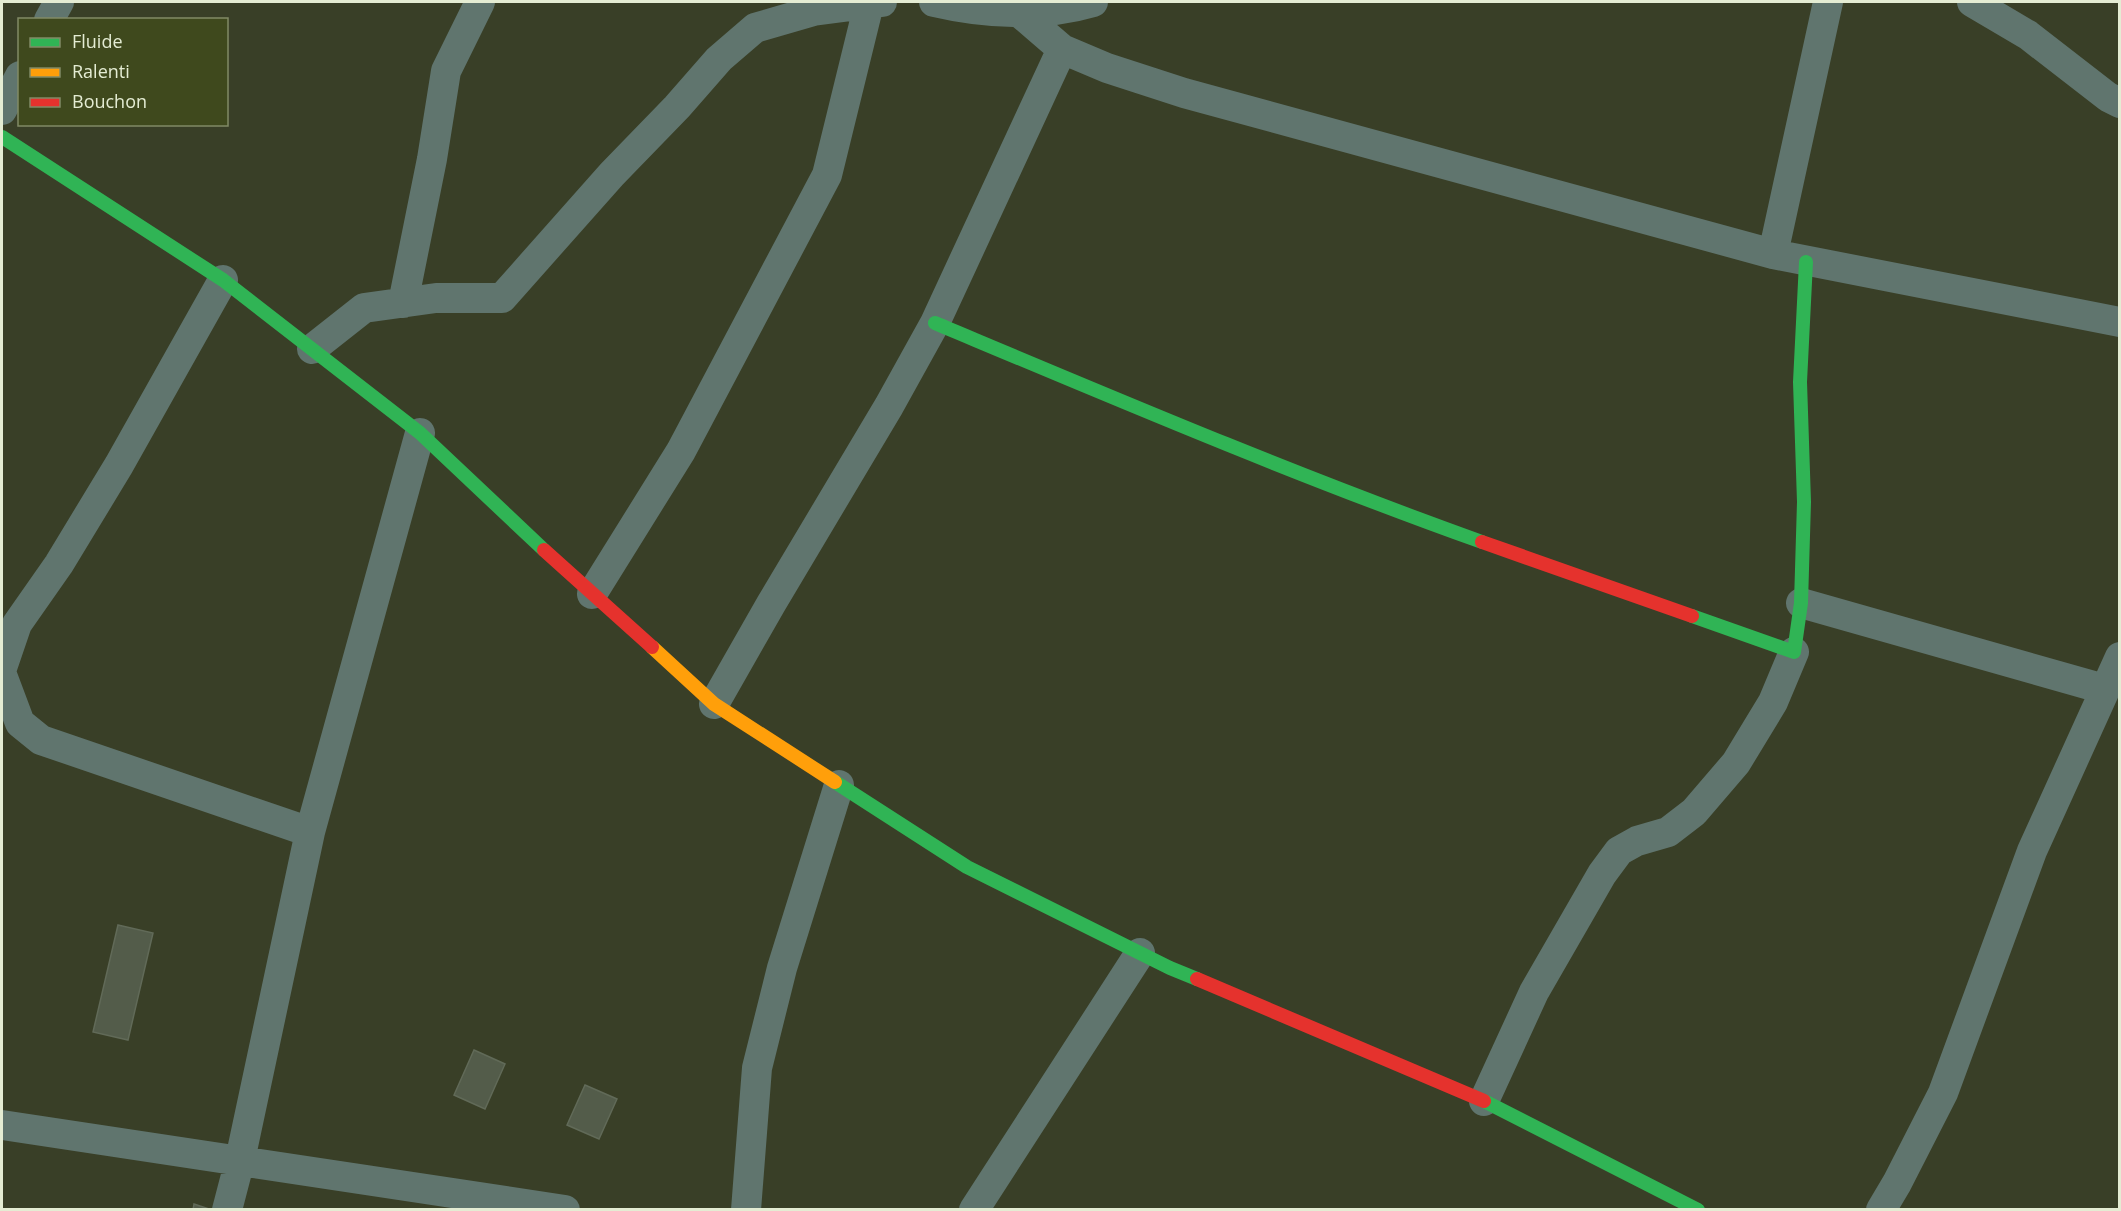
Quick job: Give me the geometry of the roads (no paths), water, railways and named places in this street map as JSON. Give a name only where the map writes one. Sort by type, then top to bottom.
[{"type":"street","points":[[51,18],[59,2]]},
{"type":"street","points":[[403,303],[432,159],[446,71],[480,2]]},
{"type":"street","points":[[934,2],[964,9],[1020,13],[1093,2]]},
{"type":"street","points":[[1773,254],[1828,2]]},
{"type":"street","points":[[1972,2],[2028,35],[2108,97],[2120,103]]},
{"type":"street","points":[[312,349],[364,308],[436,298],[502,298],[612,174],[677,107],[719,59],[755,28],[813,11],[875,3],[827,175],[681,451],[592,594]]},
{"type":"street","points":[[1020,13],[1062,49],[1107,68],[1184,93],[1773,254],[2120,322]]},
{"type":"street","points":[[714,704],[889,406],[935,323],[1062,49]]},
{"type":"street","points":[[2,110],[18,80]]},
{"type":"street","points":[[4,144],[223,280],[420,433],[522,530],[714,704],[967,867],[1170,968],[1484,1101],[1698,1209]]},
{"type":"street","points":[[1484,1101],[1534,992],[1602,874],[1619,851],[1637,841],[1668,832],[1694,812],[1736,763],[1773,702],[1794,652],[1801,603],[1804,502],[1800,382],[1806,262]]},
{"type":"street","points":[[2,668],[17,624],[59,564],[119,465],[223,280]]},
{"type":"street","points":[[935,323],[1179,425],[1429,523],[1794,652]]},
{"type":"street","points":[[227,1209],[240,1160],[309,832],[420,433]]},
{"type":"street","points":[[1801,603],[2104,689]]},
{"type":"street","points":[[1881,1209],[1897,1183],[1943,1093],[2032,851],[2120,657]]},
{"type":"street","points":[[2,675],[20,723],[42,740],[309,832]]},
{"type":"street","points":[[746,1209],[757,1068],[782,968],[839,785]]},
{"type":"street","points":[[974,1209],[1140,953]]},
{"type":"street","points":[[2,1125],[565,1209]]}]
